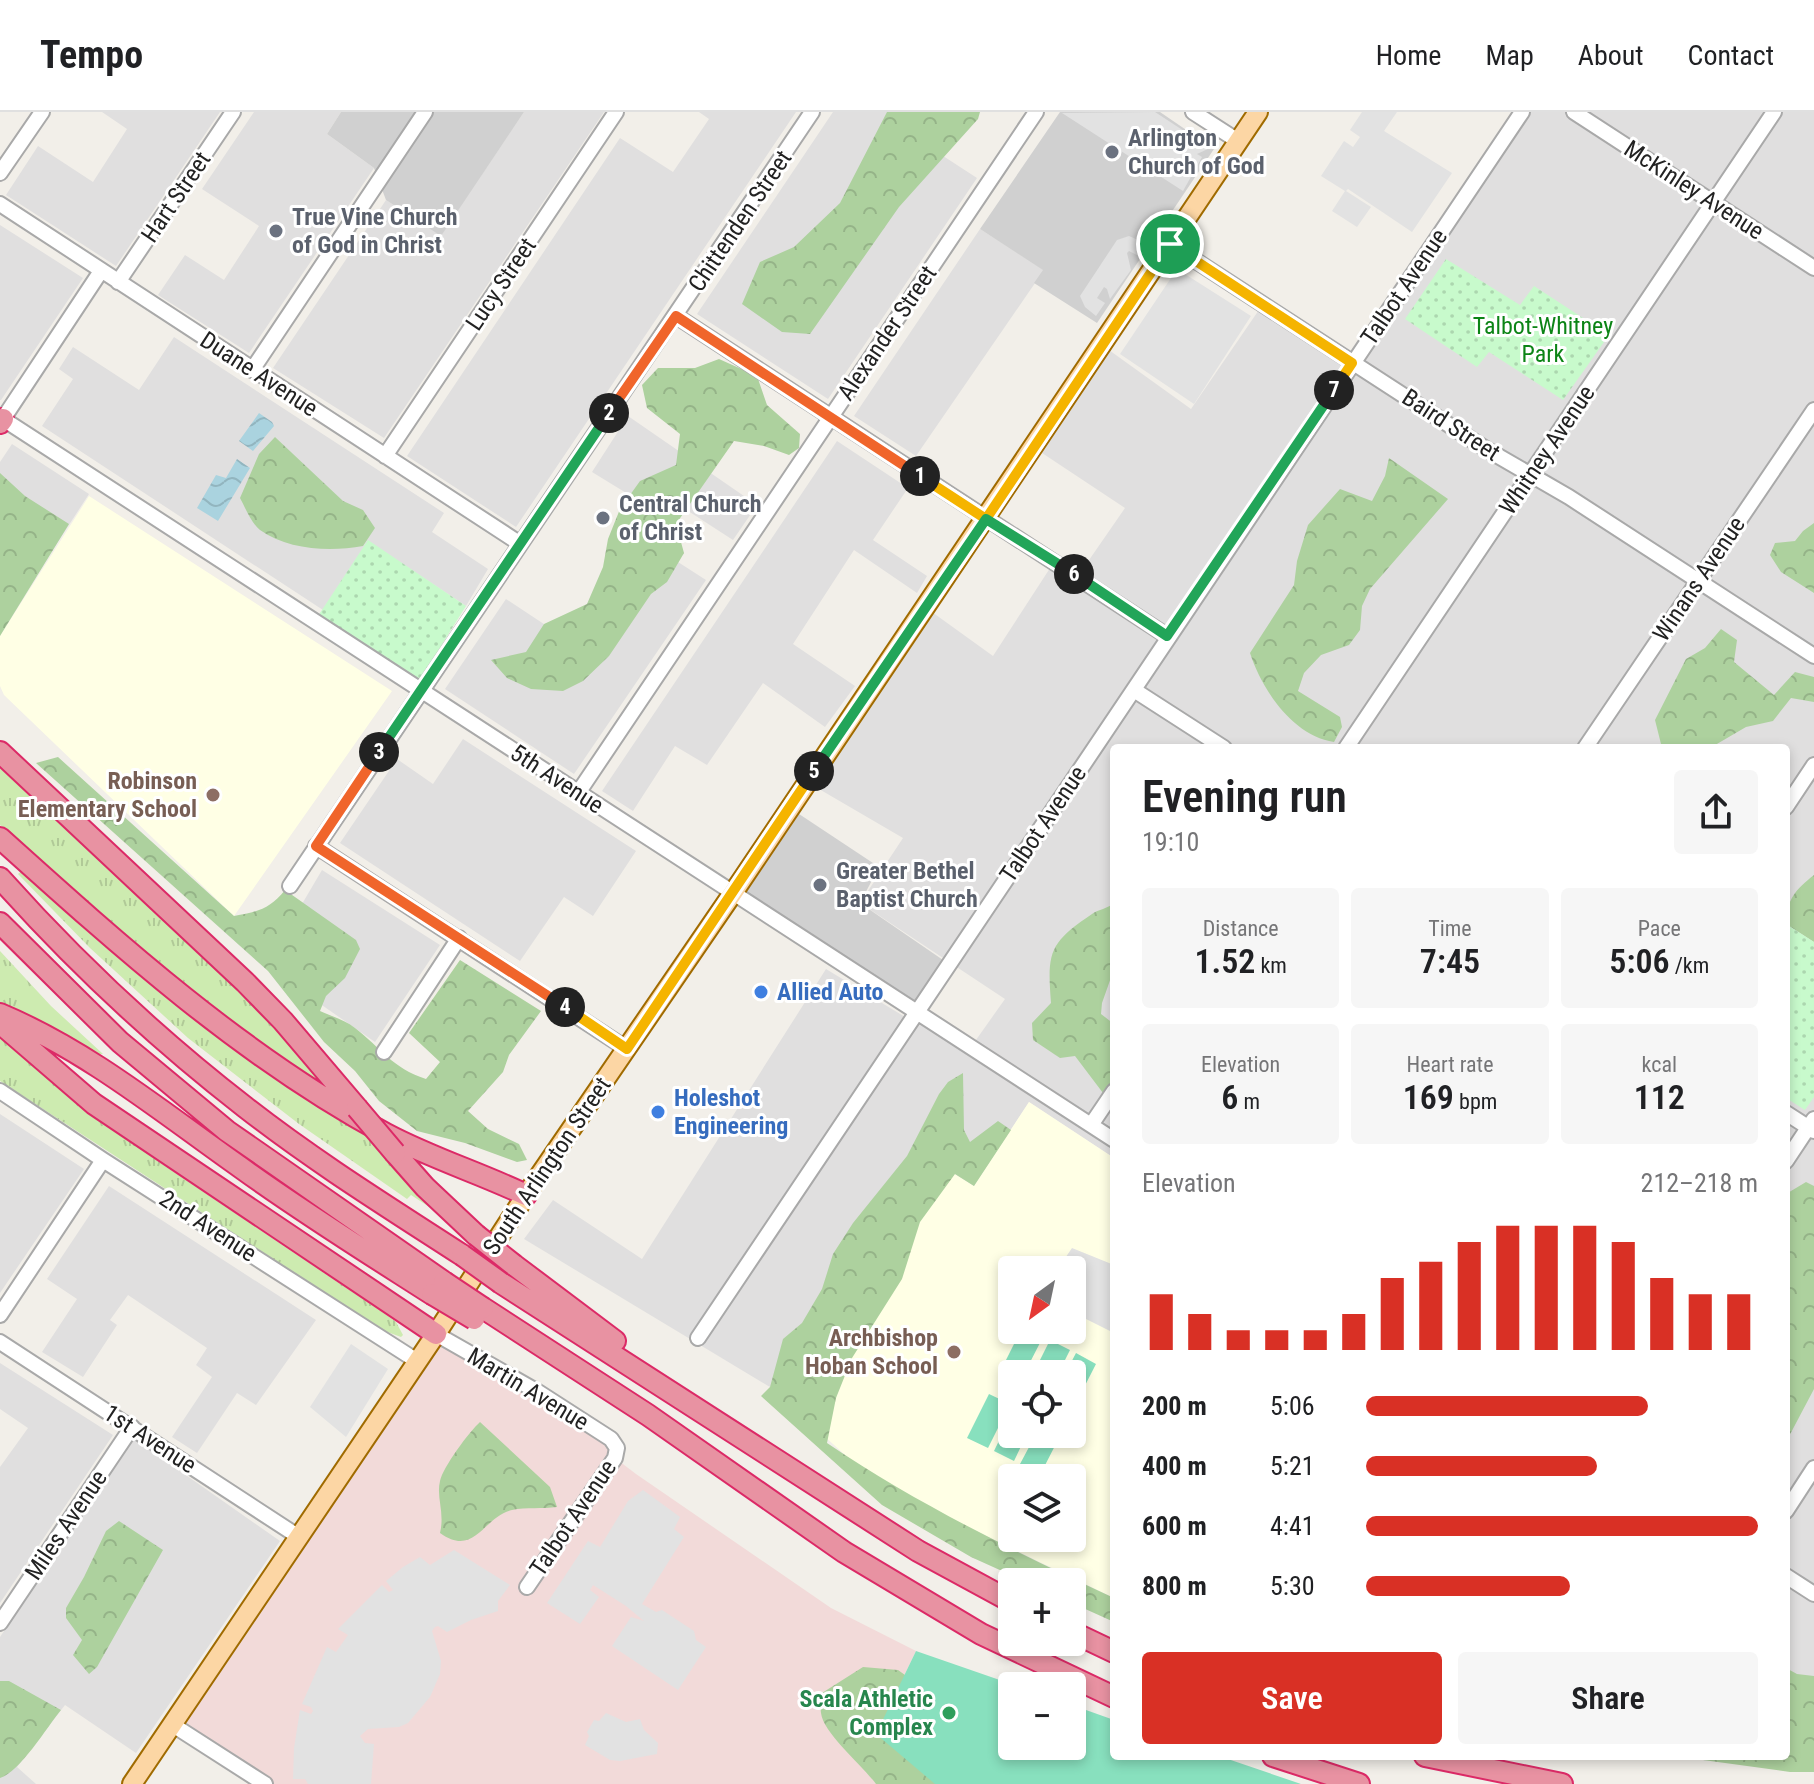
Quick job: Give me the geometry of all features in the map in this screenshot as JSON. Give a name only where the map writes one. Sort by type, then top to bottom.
[{"type":"highway","points":[[0,752],[245,982],[283,1021],[425,1187],[476,1235],[739,1435]]},
{"type":"highway","points":[[0,838],[151,973],[264,1058],[388,1136],[526,1195]]},
{"type":"highway","points":[[0,878],[61,944],[187,1060],[291,1141],[501,1283],[918,1551],[998,1594]]},
{"type":"highway","points":[[0,923],[120,1042],[227,1131],[438,1288]]},
{"type":"highway","points":[[4,1019],[36,1029],[84,1057],[241,1168],[648,1415],[844,1552],[952,1618],[1028,1658],[1110,1695]]},
{"type":"highway","points":[[4,1019],[94,1104],[436,1334]]},
{"type":"highway","points":[[1086,1639],[1110,1650]]},
{"type":"highway","points":[[1285,1760],[1359,1784]]},
{"type":"highway","points":[[1445,1760],[1562,1784]]},
{"type":"main road","name":"South Arlington Street","points":[[132,1784],[1258,112]]},
{"type":"street","points":[[0,173],[42,112]]},
{"type":"street","name":"Hart Street","points":[[118,282],[233,112]]},
{"type":"street","points":[[252,370],[425,112]]},
{"type":"street","name":"Lucy Street","points":[[385,456],[616,112]]},
{"type":"street","name":"Chittenden Street","points":[[290,886],[812,112]]},
{"type":"street","name":"Alexander Street","points":[[578,793],[1036,112]]},
{"type":"street","points":[[1193,112],[1238,141]]},
{"type":"street","name":"Talbot Avenue","points":[[698,1338],[1522,112]]},
{"type":"street","name":"McKinley Avenue","points":[[1574,112],[1814,268]]},
{"type":"street","name":"Whitney Avenue","points":[[1349,744],[1774,112]]},
{"type":"street","name":"Duane Avenue","points":[[0,204],[519,543]]},
{"type":"street","name":"Baird Street","points":[[1170,244],[1814,656]]},
{"type":"street","points":[[1,419],[101,271]]},
{"type":"street","points":[[676,316],[1167,636]]},
{"type":"street","name":"Winans Avenue","points":[[1588,744],[1814,410]]},
{"type":"street","name":"5th Avenue","points":[[1,419],[1110,1137]]},
{"type":"street","points":[[1134,690],[1218,744]]},
{"type":"street","points":[[1790,801],[1814,765]]},
{"type":"street","points":[[316,846],[627,1049]]},
{"type":"street","points":[[384,1052],[459,938]]},
{"type":"street","name":"2nd Avenue","points":[[0,1091],[417,1361]]},
{"type":"street","points":[[1091,1125],[1110,1097]]},
{"type":"street","points":[[1790,1115],[1812,1126],[1790,1156]]},
{"type":"street","points":[[0,1315],[103,1160]]},
{"type":"street","name":"Martin Avenue","points":[[436,1334],[538,1392],[611,1439],[617,1448]]},
{"type":"street","name":"1st Avenue","points":[[0,1342],[299,1537]]},
{"type":"street","name":"Miles Avenue","points":[[0,1623],[132,1427]]},
{"type":"street","name":"Talbot Avenue","points":[[527,1587],[615,1458],[617,1448]]},
{"type":"street","points":[[1790,1505],[1814,1468]]},
{"type":"street","points":[[1790,1579],[1814,1594]]},
{"type":"street","points":[[173,1725],[265,1784]]},
{"type":"shaded area","points":[[102,112],[220,112],[116,266],[6,195],[38,146],[93,182],[127,129]]},
{"type":"shaded area","points":[[254,112],[341,112],[327,134],[374,168],[249,353],[158,295],[185,255],[224,280],[259,226],[202,189]]},
{"type":"shaded area","points":[[341,112],[524,112],[441,236],[386,200],[374,168],[327,134]]},
{"type":"shaded area","points":[[524,112],[604,112],[384,438],[273,368],[386,200],[441,235]]},
{"type":"shaded area","points":[[699,112],[796,112],[516,527],[407,456],[620,138],[673,172],[709,119]]},
{"type":"shaded area","points":[[833,112],[934,112],[917,139],[977,178],[828,399],[697,314]]},
{"type":"shaded area","points":[[1060,112],[1160,112],[1214,149],[1097,323],[1034,283],[1043,270],[980,229]]},
{"type":"shaded area","points":[[1155,112],[1210,148],[1197,154],[1202,157],[1183,191],[1062,113]]},
{"type":"shaded area","points":[[1362,112],[1397,112],[1384,131],[1452,173],[1412,232],[1348,189],[1346,191],[1371,207],[1357,227],[1332,211],[1345,191],[1321,176],[1344,141],[1353,147],[1360,137],[1350,130]]},
{"type":"shaded area","points":[[1522,112],[1814,112],[1814,1738],[1790,1722],[1790,744],[1110,744],[1110,1155],[1029,1102],[974,1186],[770,1387],[524,1239],[553,1200],[642,1259],[826,969],[910,1020],[971,1047],[1005,999],[860,903],[903,838],[807,782],[925,607],[993,656],[1054,562],[1078,576],[1125,508],[1033,447],[1102,345],[1191,409],[1263,304],[1352,363]]},
{"type":"shaded area","points":[[0,225],[83,278],[1,400],[0,400]]},
{"type":"shaded area","points":[[980,229],[1044,270],[916,456],[854,416]]},
{"type":"shaded area","points":[[1129,236],[1147,244],[1139,256],[1129,251],[1127,253],[1131,270],[1110,299],[1104,287],[1097,298],[1105,303],[1096,316],[1085,307],[1080,296],[1117,240]]},
{"type":"shaded area","points":[[1177,269],[1251,316],[1194,404],[1120,354]]},
{"type":"shaded area","points":[[174,337],[444,513],[432,532],[488,569],[466,606],[368,541],[323,610],[42,426],[73,379],[59,369],[73,347],[139,390]]},
{"type":"shaded area","points":[[628,416],[757,505],[733,540],[665,496],[639,537],[706,580],[574,774],[445,689],[506,599],[568,640],[654,510],[592,472]]},
{"type":"shaded area","points":[[837,441],[908,488],[873,540],[927,576],[917,593],[854,550],[793,644],[855,686],[825,727],[763,683],[707,765],[675,746],[633,811],[602,791]]},
{"type":"shaded area","points":[[12,444],[89,494],[52,551],[0,517],[0,462]]},
{"type":"shaded area","name":"Robinson Elementary School","points":[[89,496],[392,691],[234,916],[4,695],[0,686],[0,636]]},
{"type":"shaded area","points":[[463,739],[636,851],[593,916],[564,897],[520,961],[340,843],[397,759],[433,784]]},
{"type":"shaded area","points":[[793,810],[879,867],[860,903],[943,960],[914,1005],[738,891]]},
{"type":"shaded area","points":[[322,870],[440,945],[375,1042],[316,1001],[302,904]]},
{"type":"shaded area","name":"Archbishop Hoban School","points":[[1029,1102],[1110,1155],[1110,1596],[1086,1584],[1086,1568],[1052,1568],[1019,1552],[1086,1552],[1086,1464],[998,1464],[998,1542],[875,1482],[770,1387],[931,1159],[974,1186]]},
{"type":"shaded area","points":[[0,1114],[84,1169],[0,1293]]},
{"type":"shaded area","points":[[109,1186],[316,1320],[256,1405],[237,1393],[197,1453],[172,1437],[212,1377],[196,1365],[207,1348],[128,1295],[110,1320],[117,1325],[83,1377],[42,1352],[77,1299],[47,1279]]},
{"type":"shaded area","points":[[1072,1248],[1110,1263],[1110,1331],[1086,1319],[1086,1256],[1067,1256]]},
{"type":"shaded area","points":[[436,1334],[611,1439],[615,1458],[831,1608],[916,1651],[876,1734],[935,1784],[265,1784],[173,1725]]},
{"type":"shaded area","points":[[351,1344],[388,1369],[346,1437],[310,1407]]},
{"type":"shaded area","points":[[0,1363],[113,1435],[0,1603],[0,1467],[28,1428],[0,1409]]},
{"type":"shaded area","points":[[133,1438],[280,1541],[136,1753],[65,1705],[17,1767],[36,1784],[0,1784],[0,1637]]},
{"type":"shaded area","points":[[643,1490],[680,1517],[674,1529],[684,1537],[642,1604],[656,1612],[662,1610],[694,1631],[696,1640],[706,1647],[678,1690],[612,1646],[631,1617],[644,1621],[626,1606],[593,1585],[590,1590],[599,1597],[580,1624],[547,1603],[588,1541],[600,1547],[628,1501]]},
{"type":"shaded area","points":[[454,1550],[510,1585],[498,1601],[498,1611],[447,1632],[438,1626],[432,1631],[441,1661],[440,1674],[430,1697],[408,1723],[399,1727],[368,1729],[360,1736],[365,1743],[374,1744],[371,1784],[308,1784],[305,1779],[293,1779],[300,1710],[311,1714],[313,1711],[302,1704],[327,1647],[336,1652],[348,1635],[338,1629],[382,1585],[389,1592],[393,1590],[386,1581],[403,1567],[420,1557],[430,1565]]},
{"type":"shaded area","points":[[606,1713],[626,1722],[640,1719],[644,1730],[658,1743],[657,1754],[610,1760],[585,1745],[589,1736],[587,1732],[594,1720],[599,1721]]},
{"type":"green space","points":[[887,112],[980,112],[978,119],[899,207],[810,334],[782,332],[742,304],[760,262],[794,247],[840,203]]},
{"type":"green space","name":"Talbot-Whitney Park","points":[[1446,259],[1520,305],[1534,286],[1609,335],[1563,400],[1489,352],[1477,367],[1405,319]]},
{"type":"green space","points":[[719,359],[757,376],[767,405],[800,434],[799,448],[789,455],[764,446],[734,441],[676,524],[684,553],[667,582],[651,594],[609,656],[583,681],[563,691],[531,689],[507,678],[491,660],[526,652],[544,624],[587,604],[603,567],[608,539],[620,509],[640,481],[676,465],[680,434],[647,408],[642,385],[658,368],[695,368]]},
{"type":"green space","points":[[275,437],[343,501],[363,510],[375,528],[363,546],[310,548],[271,537],[254,523],[240,498],[259,454]]},
{"type":"green space","points":[[1389,458],[1448,499],[1370,589],[1362,606],[1360,630],[1349,645],[1321,655],[1304,673],[1298,691],[1340,717],[1342,727],[1334,742],[1305,731],[1281,709],[1262,682],[1250,653],[1294,585],[1297,561],[1308,525],[1340,489],[1372,501],[1385,476]]},
{"type":"green space","points":[[0,473],[25,496],[69,524],[0,636]]},
{"type":"green space","points":[[1814,523],[1814,593],[1781,572],[1770,555],[1775,543],[1795,541]]},
{"type":"green space","points":[[368,540],[466,606],[419,681],[318,616]]},
{"type":"green space","points":[[1721,629],[1737,640],[1734,662],[1774,695],[1795,672],[1814,677],[1814,702],[1791,698],[1773,721],[1746,727],[1717,744],[1661,744],[1655,720],[1686,659],[1705,648]]},
{"type":"green space","points":[[58,757],[234,916],[262,909],[285,890],[356,940],[360,949],[345,978],[326,996],[320,1011],[351,1025],[404,1069],[426,1079],[440,1062],[409,1033],[460,960],[541,1011],[509,1055],[503,1072],[468,1111],[488,1129],[519,1144],[527,1160],[517,1162],[465,1143],[417,1131],[379,1101],[355,1071],[324,1042],[268,971],[36,763]]},
{"type":"green space","points":[[0,768],[226,976],[291,1042],[331,1091],[277,1056],[166,972],[82,901],[0,825]]},
{"type":"green space","points":[[23,870],[119,958],[308,1100],[366,1136],[440,1214],[411,1195],[407,1199],[299,1124],[188,1038],[90,948],[18,874]]},
{"type":"green space","points":[[1814,875],[1814,942],[1790,927],[1790,903],[1802,885]]},
{"type":"green space","points":[[1109,907],[1110,980],[1101,1014],[1110,1021],[1110,1084],[1103,1093],[1075,1056],[1060,1058],[1033,1040],[1032,1023],[1051,1003],[1051,960],[1059,941],[1092,914]]},
{"type":"green space","points":[[1790,927],[1814,942],[1814,1097],[1805,1110],[1790,1101]]},
{"type":"green space","points":[[0,951],[51,1006],[103,1054],[89,1054],[0,1004]]},
{"type":"green space","points":[[0,1035],[153,1158],[388,1316],[396,1322],[403,1335],[401,1337],[382,1330],[0,1081]]},
{"type":"green space","points":[[963,1073],[964,1130],[970,1142],[998,1121],[1011,1130],[974,1186],[955,1174],[920,1222],[902,1279],[852,1358],[836,1398],[827,1443],[932,1507],[998,1542],[998,1552],[1019,1552],[1052,1568],[998,1569],[882,1505],[761,1396],[770,1387],[783,1339],[802,1323],[822,1289],[833,1254],[853,1223],[907,1156],[948,1082]]},
{"type":"green space","points":[[1806,1182],[1814,1186],[1814,1389],[1790,1434],[1790,1192]]},
{"type":"green space","points":[[1014,1344],[1039,1344],[1031,1360],[1006,1360]]},
{"type":"green space","points":[[1048,1344],[1058,1344],[1070,1350],[1065,1360],[1040,1360]]},
{"type":"green space","points":[[1076,1353],[1096,1364],[1086,1384],[1086,1360],[1072,1360]]},
{"type":"green space","points":[[989,1394],[998,1398],[998,1428],[988,1448],[967,1438]]},
{"type":"green space","points":[[480,1422],[550,1487],[557,1507],[512,1510],[493,1520],[471,1539],[462,1541],[440,1533],[440,1481],[457,1450]]},
{"type":"green space","points":[[998,1443],[998,1448],[1020,1448],[1014,1461],[994,1451]]},
{"type":"green space","points":[[1029,1448],[1054,1448],[1046,1464],[1020,1464]]},
{"type":"green space","points":[[119,1521],[163,1550],[97,1667],[89,1674],[73,1655],[82,1640],[66,1618],[66,1608],[106,1531]]},
{"type":"green space","points":[[1086,1585],[1110,1596],[1110,1620],[1086,1609]]},
{"type":"green space","name":"Scala Athletic Complex","points":[[916,1651],[998,1679],[998,1760],[1086,1760],[1086,1710],[1110,1719],[1110,1760],[1231,1760],[1301,1784],[935,1784],[876,1734]]},
{"type":"green space","points":[[863,1667],[898,1670],[912,1680],[971,1784],[876,1784],[836,1740],[821,1713],[822,1693]]},
{"type":"green space","points":[[1790,1670],[1814,1676],[1814,1772],[1790,1772],[1703,1760],[1790,1760]]},
{"type":"green space","points":[[0,1681],[9,1681],[61,1710],[16,1767],[0,1778]]},
{"type":"water","points":[[259,413],[274,426],[253,451],[239,441]]},
{"type":"water","points":[[237,459],[250,468],[218,521],[197,508],[216,475],[226,478]]},
{"type":"place","name":"Arlington Church of God","points":[[1112,152]]},
{"type":"place","name":"True Vine Church of God in Christ","points":[[276,231]]},
{"type":"place","name":"Central Church of Christ","points":[[603,518]]},
{"type":"place","name":"Robinson Elementary School","points":[[213,795]]},
{"type":"place","name":"Greater Bethel Baptist Church","points":[[820,885]]},
{"type":"place","name":"Allied Auto","points":[[761,992]]},
{"type":"place","name":"Holeshot Engineering","points":[[658,1112]]},
{"type":"place","name":"Archbishop Hoban School","points":[[954,1352]]},
{"type":"place","name":"Scala Athletic Complex","points":[[949,1713]]},
{"type":"route","points":[[1170,244],[986,519],[676,316],[316,846],[627,1049],[986,519],[1167,636],[1352,363],[1170,244]]}]
